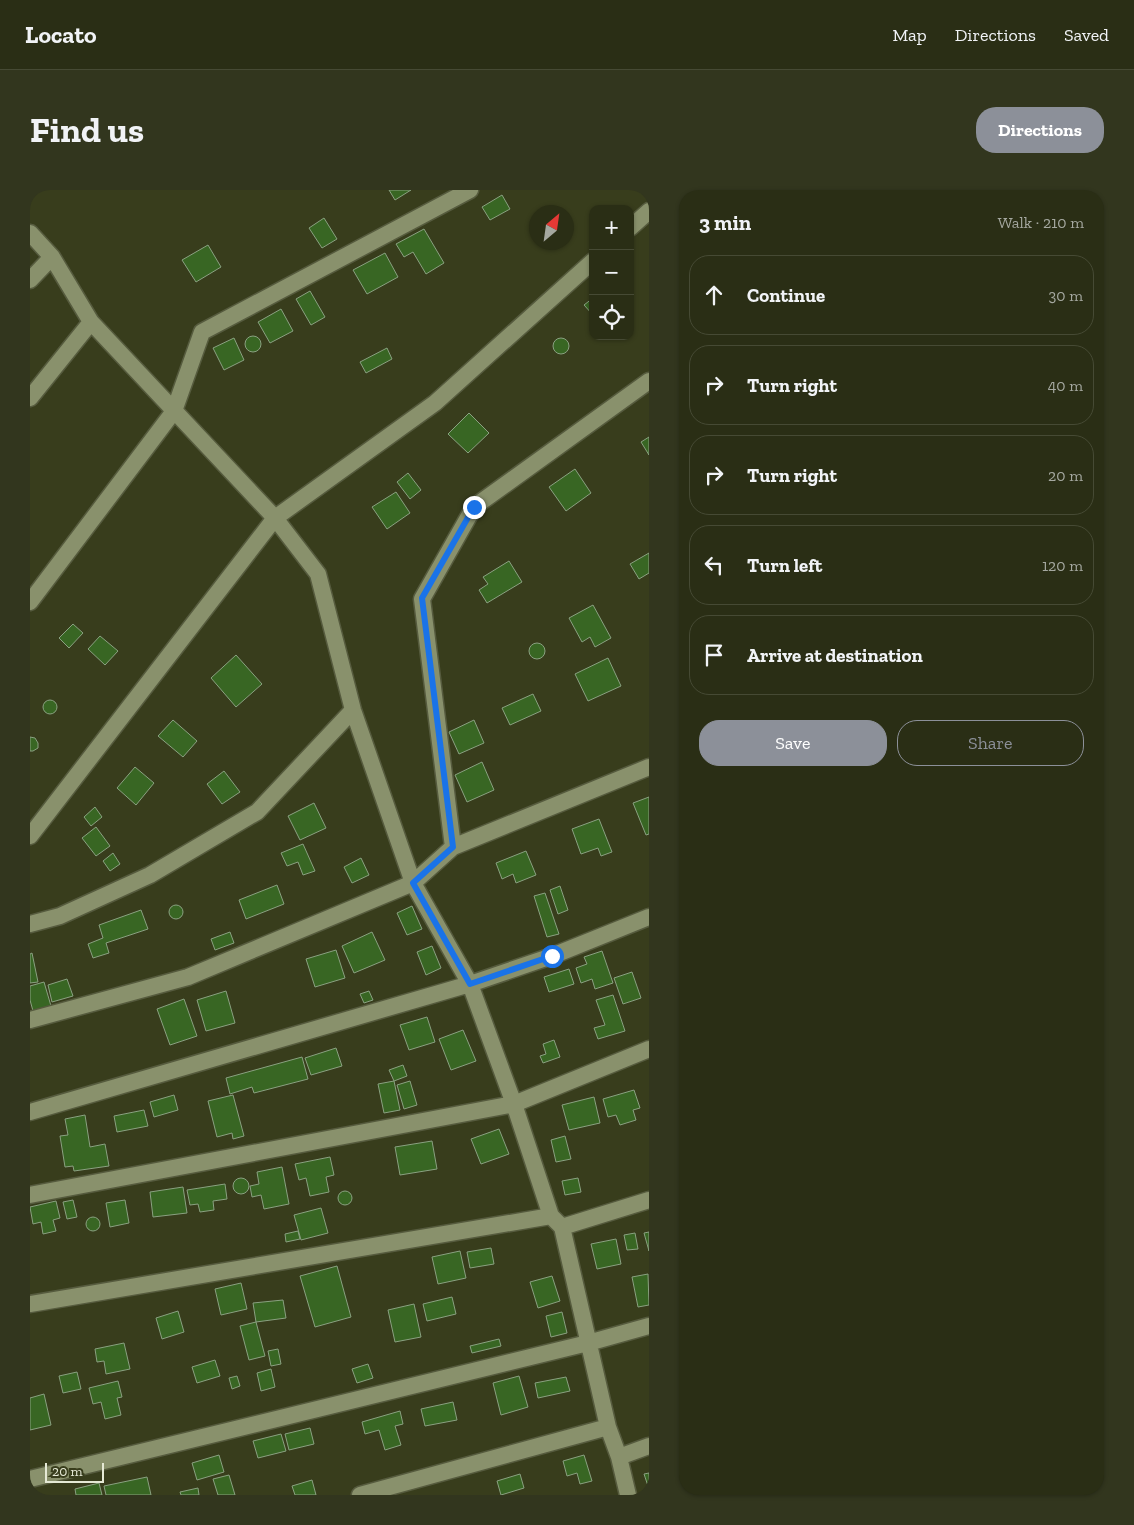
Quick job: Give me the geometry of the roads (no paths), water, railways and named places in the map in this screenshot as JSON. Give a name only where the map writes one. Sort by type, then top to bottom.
[{"type":"street","points":[[30,602],[174,412],[202,332],[470,190]]},
{"type":"street","points":[[634,224],[649,211]]},
{"type":"street","points":[[30,234],[52,257],[91,322],[275,518],[318,574],[353,710],[413,883],[470,984],[557,1221],[608,1427],[619,1457],[628,1495]]},
{"type":"street","points":[[30,280],[52,257]]},
{"type":"street","points":[[30,836],[275,518],[435,403],[589,266]]},
{"type":"street","points":[[30,398],[91,322]]},
{"type":"street","points":[[453,847],[422,598],[474,507],[649,381]]},
{"type":"street","points":[[30,924],[60,916],[150,875],[257,812],[353,710]]},
{"type":"street","points":[[30,1020],[188,977],[413,883],[453,847],[649,767]]},
{"type":"street","points":[[30,1112],[470,984],[552,956],[649,917]]},
{"type":"street","points":[[30,1196],[514,1104],[649,1049]]},
{"type":"street","points":[[30,1304],[557,1221],[649,1200]]},
{"type":"street","points":[[30,1479],[588,1343],[649,1326]]},
{"type":"street","points":[[360,1495],[608,1427]]},
{"type":"street","points":[[619,1457],[649,1446]]}]
